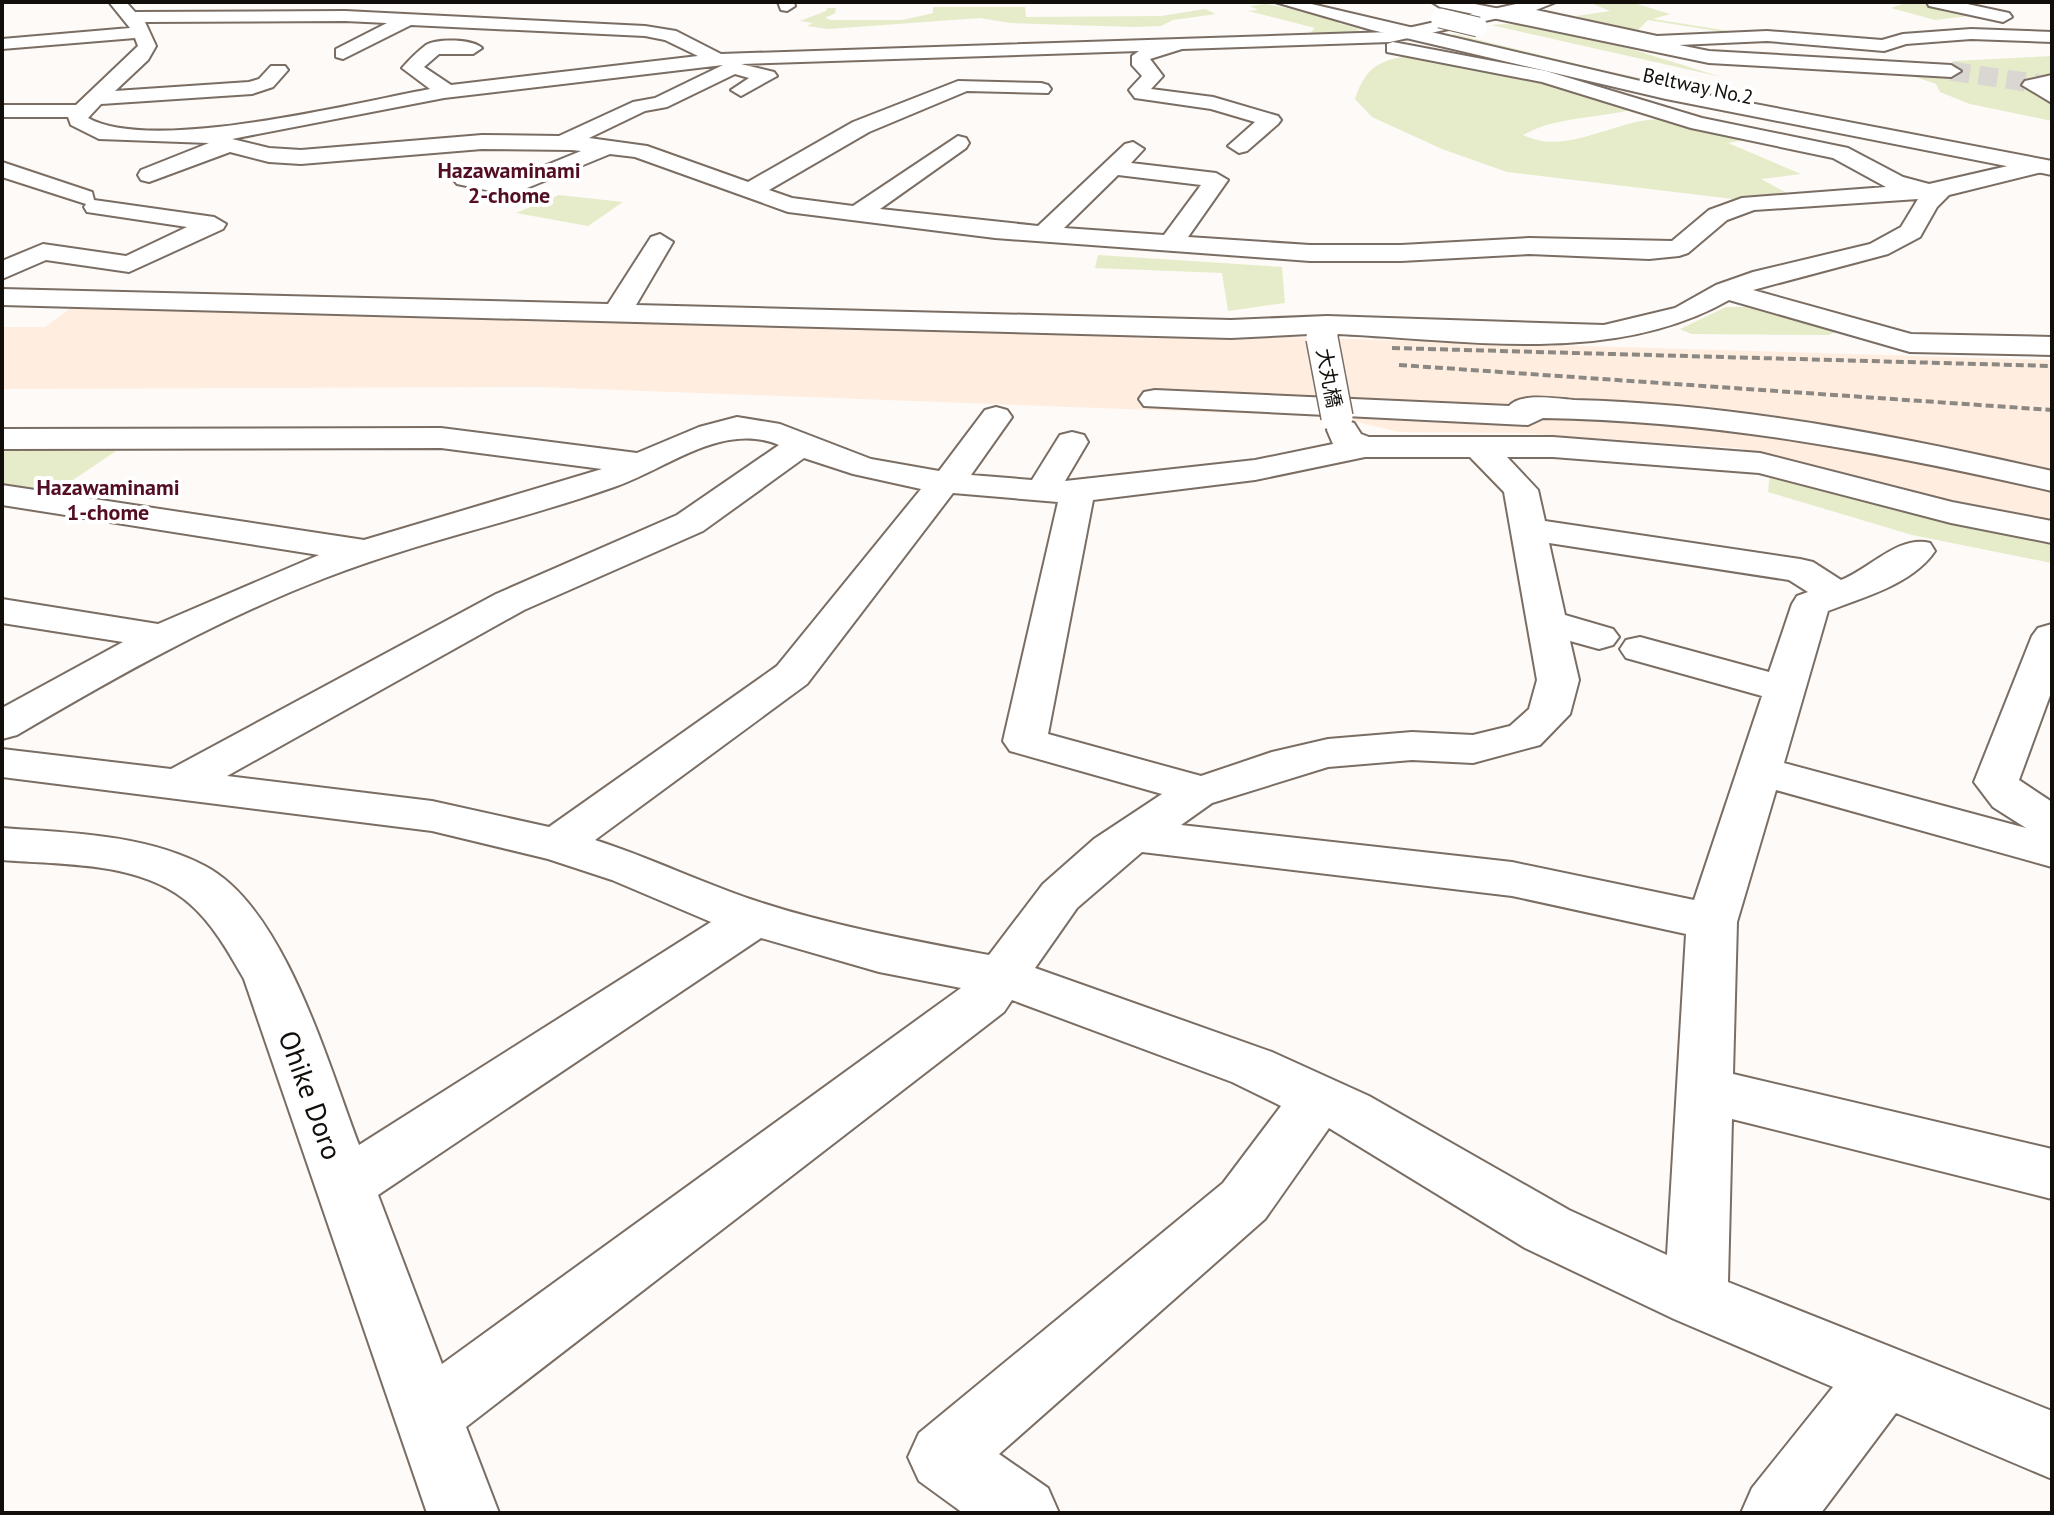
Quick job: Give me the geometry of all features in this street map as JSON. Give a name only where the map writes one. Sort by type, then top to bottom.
[{"type":"street","points":[[263,11],[323,2]]},
{"type":"street","points":[[1283,2],[1426,18],[1682,96],[2049,159]]},
{"type":"street","name":"Beltway No.2","points":[[1347,2],[1426,18],[1714,90],[2049,159]]},
{"type":"street","points":[[1339,40],[1426,18],[1548,2]]},
{"type":"street","points":[[1935,2],[2052,28]]},
{"type":"street","points":[[340,41],[459,3],[490,14]]},
{"type":"street","points":[[1426,18],[1497,9],[1657,41],[1767,36],[1884,46],[1903,39],[1971,34],[2052,37]]},
{"type":"street","points":[[1497,9],[1567,30],[1709,57],[1951,71]]},
{"type":"street","points":[[4,36],[130,16],[263,11],[490,14],[645,31],[678,38],[717,59]]},
{"type":"street","points":[[657,12],[679,30],[678,38]]},
{"type":"street","points":[[448,92],[412,68],[434,48],[472,50],[490,14]]},
{"type":"street","points":[[2,57],[31,41],[130,16]]},
{"type":"street","points":[[130,16],[147,46],[87,104],[78,121],[99,133],[226,141],[269,155],[325,157],[482,142],[608,147],[661,158],[788,205],[1043,235],[1170,245],[1310,253],[1401,253],[1529,246],[1649,251],[1679,248],[1718,215],[1750,203],[1941,190],[2049,159]]},
{"type":"street","points":[[1567,30],[1587,27]]},
{"type":"street","points":[[1214,28],[1279,36],[1331,34],[1339,40]]},
{"type":"street","name":"Beltway No.2","points":[[1470,29],[1633,63]]},
{"type":"street","points":[[4,36],[31,41]]},
{"type":"street","points":[[613,49],[678,38]]},
{"type":"street","points":[[149,175],[226,141],[296,122],[448,92],[583,74],[717,59],[1088,57],[1178,39],[1259,42],[1339,40],[1546,77],[1698,124],[1840,153],[1897,183],[1941,190]]},
{"type":"street","points":[[1178,39],[1141,56],[1141,65],[1153,76],[1139,90],[1142,94],[1213,103],[1271,120],[1239,146]]},
{"type":"street","points":[[1259,42],[1299,60]]},
{"type":"street","points":[[142,54],[166,50]]},
{"type":"street","points":[[563,143],[640,106],[660,103],[733,68],[767,76],[741,90]]},
{"type":"street","points":[[4,113],[252,88],[287,70],[116,78]]},
{"type":"street","points":[[1018,106],[1041,89],[1057,71]]},
{"type":"street","points":[[583,74],[702,83]]},
{"type":"street","points":[[2052,81],[2032,85],[2052,97]]},
{"type":"street","points":[[748,192],[861,127],[965,85],[1041,89]]},
{"type":"street","points":[[238,105],[248,114],[296,122]]},
{"type":"street","points":[[2021,142],[2049,159]]},
{"type":"street","points":[[857,214],[958,143]]},
{"type":"street","points":[[465,179],[510,188],[608,147]]},
{"type":"street","points":[[1043,235],[1133,149]]},
{"type":"street","points":[[1113,168],[1216,180],[1170,245]]},
{"type":"street","points":[[2,169],[90,202],[214,224],[129,264],[43,252],[2,271]]},
{"type":"street","points":[[2,297],[1231,329],[1604,334],[1685,314],[1726,291],[1775,274],[1879,249],[1911,232],[1941,190]]},
{"type":"street","points":[[1806,199],[1866,214],[1919,218]]},
{"type":"street","points":[[617,313],[660,242]]},
{"type":"street","points":[[1726,291],[1910,343],[2052,346]]},
{"type":"street","name":"大丸橋","points":[[1324,331],[1337,417],[1347,440],[1365,447]]},
{"type":"street","points":[[1155,399],[1528,416],[1523,408],[1696,416],[1853,439],[2052,481]]},
{"type":"street","points":[[557,845],[792,675],[996,417]]},
{"type":"street","points":[[2,726],[84,678],[165,637],[301,575],[605,479],[734,426],[781,431],[837,460],[948,480],[1060,491],[1255,470],[1365,447],[1553,447],[1760,463],[1951,512],[2052,532]]},
{"type":"street","points":[[2,439],[441,438],[643,464]]},
{"type":"street","points":[[1072,442],[1060,491],[1025,741],[1202,791]]},
{"type":"street","points":[[179,784],[510,602],[690,523],[804,443]]},
{"type":"street","points":[[427,1415],[985,998],[1060,896],[1134,835],[1202,791],[1288,762],[1328,753],[1412,746],[1473,749],[1525,736],[1549,714],[1558,680],[1521,490],[1479,447]]},
{"type":"street","points":[[2,495],[366,552]]},
{"type":"street","points":[[1529,529],[1800,570],[1824,602]]},
{"type":"street","points":[[1696,1299],[1712,922],[1784,689],[1824,602],[1874,580],[1917,551]]},
{"type":"street","points":[[2,611],[165,637]]},
{"type":"street","points":[[1547,622],[1599,637]]},
{"type":"street","points":[[2050,641],[1996,782],[2009,797],[2052,823]]},
{"type":"street","points":[[1640,649],[1784,689]]},
{"type":"street","points":[[2,763],[432,816],[557,845],[629,868],[755,918],[879,953],[1001,976],[1252,1067],[1349,1112],[1547,1229],[1696,1299],[2052,1445]]},
{"type":"street","points":[[1759,771],[2052,851]]},
{"type":"street","points":[[1134,835],[1512,879],[1712,922]]},
{"type":"street","name":"Ohike Doro","points":[[2,844],[103,854],[163,867],[207,890],[241,932],[269,977],[463,1513]]},
{"type":"street","points":[[344,1186],[755,918]]},
{"type":"street","points":[[1705,1090],[2052,1174]]},
{"type":"street","points":[[1023,1513],[943,1457],[1244,1201],[1319,1098]]},
{"type":"street","points":[[1777,1513],[1885,1374]]},
{"type":"shaded area","points":[[80,301],[2052,360],[2052,521],[1956,503],[1738,448],[1519,433],[1399,432],[1337,417],[540,387],[2,389],[2,327],[45,327]]},
{"type":"green space","points":[[1631,2],[1670,14],[1653,19],[1742,33],[1775,30],[1887,41],[1866,44],[1768,34],[1747,36],[1648,20],[1638,30],[1614,28],[1576,16],[1610,11],[1593,4]]},
{"type":"green space","points":[[1908,2],[1929,2],[1978,15],[1935,20],[1891,8]]},
{"type":"green space","points":[[1266,4],[1345,20],[1338,23],[1360,29],[1343,34],[1310,33],[1315,28],[1248,11],[1258,10],[1250,6]]},
{"type":"green space","points":[[933,7],[1025,7],[1026,17],[1161,16],[1205,9],[1216,14],[1173,20],[1161,26],[1134,27],[1010,23],[980,18],[828,29],[807,26],[813,23],[800,21],[827,8],[836,8],[835,13],[825,18],[831,20],[903,20],[933,13]]},
{"type":"green space","points":[[1491,25],[1544,28],[1575,34],[1726,78]]},
{"type":"green space","points":[[1455,34],[1597,69],[1938,141],[1771,111],[1448,39]]},
{"type":"green space","points":[[1418,54],[1543,79],[1634,109],[1549,124],[1523,135],[1540,141],[1574,139],[1645,120],[1674,120],[1750,139],[1728,143],[1801,174],[1761,179],[1787,193],[1733,199],[1507,172],[1442,149],[1372,117],[1355,99],[1365,78],[1378,65]]},
{"type":"green space","points":[[2052,56],[2052,75],[2018,84],[2052,102],[2052,121],[1970,104],[1940,92],[1936,84],[1910,75],[1805,68],[1952,76],[1954,61]]},
{"type":"green space","points":[[559,195],[623,202],[588,226],[516,213]]},
{"type":"green space","points":[[1098,255],[1282,267],[1285,303],[1228,311],[1222,273],[1095,268]]},
{"type":"green space","points":[[1726,307],[1747,307],[1835,332],[1829,335],[1691,334],[1680,329]]},
{"type":"green space","points":[[125,445],[55,492],[2,484],[2,446]]},
{"type":"green space","points":[[1770,473],[2052,538],[2052,563],[1912,535],[1768,492]]},
{"type":"tunnel","points":[[1951,71],[2052,86]]},
{"type":"railway","points":[[1392,348],[2052,366]]},
{"type":"railway","points":[[1399,365],[2052,410]]},
{"type":"district","name":"Hazawaminami 2-chome","points":[[509,182]]},
{"type":"district","name":"Hazawaminami 1-chome","points":[[108,500]]}]
